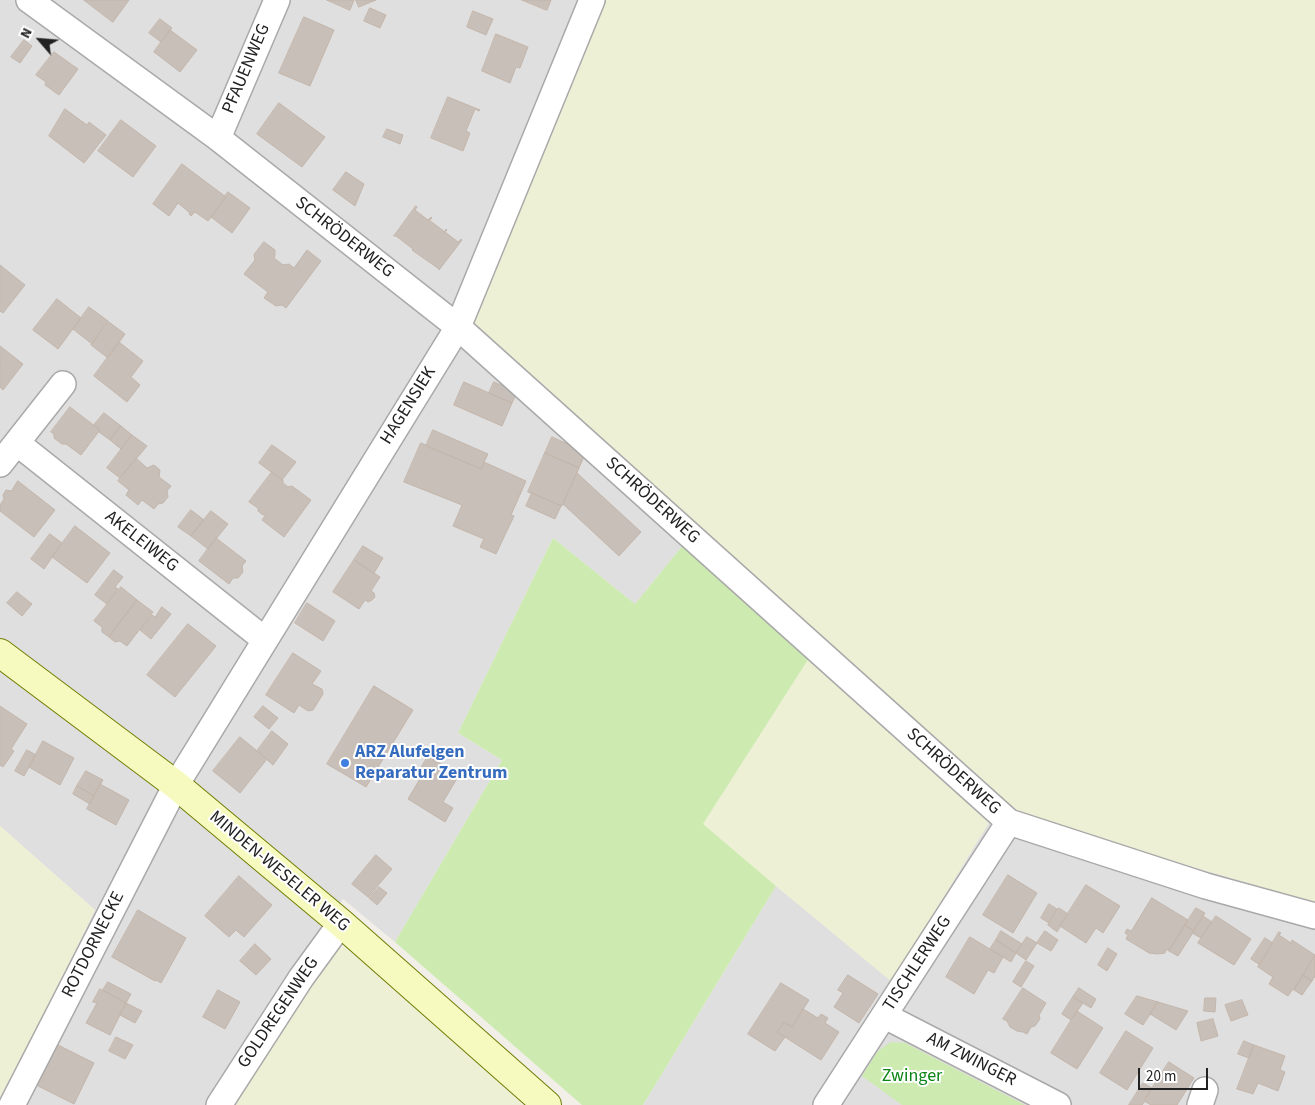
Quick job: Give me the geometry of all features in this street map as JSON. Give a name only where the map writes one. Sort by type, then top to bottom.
[{"type":"street","name":"SCHRÖDERWEG","points":[[29,0],[218,138],[458,327],[1010,822],[1206,886],[1315,916]]},
{"type":"street","name":"PFAUENWEG","points":[[218,138],[277,0]]},
{"type":"street","name":"HAGENSIEK","points":[[176,785],[458,327],[592,0]]},
{"type":"street","points":[[0,464],[63,384]]},
{"type":"street","name":"AKELEIWEG","points":[[17,443],[265,640]]},
{"type":"street","name":"MINDEN-WESELER WEG","points":[[0,653],[176,785],[341,923],[547,1105]]},
{"type":"street","name":"ROTDORNECKE","points":[[12,1105],[176,785]]},
{"type":"street","name":"TISCHLERWEG","points":[[826,1105],[1010,822]]},
{"type":"street","name":"GOLDREGENWEG","points":[[219,1105],[301,978],[341,923]]},
{"type":"street","name":"AM ZWINGER","points":[[885,1016],[1058,1105]]},
{"type":"shaded area","points":[[0,0],[602,0],[468,321],[688,539],[635,604],[553,538],[458,733],[502,760],[395,942],[343,899],[210,1105],[0,1105],[95,910],[0,826]]},
{"type":"shaded area","points":[[1008,812],[1315,903],[1315,1105],[643,1105],[776,886],[892,981],[988,824]]},
{"type":"green space","points":[[602,0],[1315,0],[1315,903],[1008,812],[699,526],[468,321]]},
{"type":"green space","points":[[553,538],[635,604],[688,539],[811,655],[703,824],[776,886],[643,1105],[582,1105],[395,942],[502,760],[458,733]]},
{"type":"green space","points":[[811,655],[978,808],[988,824],[892,982],[703,824]]},
{"type":"green space","points":[[0,826],[95,910],[0,1104]]},
{"type":"green space","points":[[346,946],[525,1105],[229,1105],[325,954]]},
{"type":"green space","name":"Zwinger","points":[[891,1042],[905,1043],[1025,1105],[902,1105],[862,1076],[878,1051]]},
{"type":"building","points":[[84,0],[129,0],[113,22]]},
{"type":"building","points":[[327,0],[354,0],[350,10]]},
{"type":"building","points":[[356,0],[376,0],[359,7]]},
{"type":"building","points":[[522,0],[551,0],[547,10]]},
{"type":"building","points":[[370,8],[386,15],[380,28],[364,21]]},
{"type":"building","points":[[473,11],[493,19],[486,35],[467,27]]},
{"type":"building","points":[[304,17],[334,30],[310,86],[279,73]]},
{"type":"building","points":[[160,19],[172,28],[161,42],[149,33]]},
{"type":"building","points":[[170,30],[197,50],[180,72],[154,52]]},
{"type":"building","points":[[496,34],[528,47],[520,68],[516,67],[510,83],[482,71]]},
{"type":"building","points":[[24,40],[32,46],[20,63],[11,57]]},
{"type":"building","points":[[54,52],[78,69],[59,95],[45,85],[46,82],[36,75]]},
{"type":"building","points":[[448,97],[480,110],[475,109],[466,131],[470,133],[463,151],[431,138]]},
{"type":"building","points":[[279,103],[325,137],[302,167],[257,134]]},
{"type":"building","points":[[65,109],[87,125],[89,122],[106,135],[84,163],[49,136]]},
{"type":"building","points":[[121,120],[156,146],[133,177],[98,151]]},
{"type":"building","points":[[387,129],[403,135],[400,144],[383,137]]},
{"type":"building","points":[[182,164],[226,197],[208,221],[195,212],[191,216],[178,203],[169,216],[153,204]]},
{"type":"building","points":[[346,172],[364,184],[355,206],[333,190]]},
{"type":"building","points":[[228,192],[250,208],[232,233],[211,217]]},
{"type":"building","points":[[416,206],[415,210],[428,220],[431,217],[429,220],[458,242],[462,240],[439,270],[394,236]]},
{"type":"building","points":[[264,242],[275,250],[274,258],[283,265],[289,264],[294,268],[307,250],[321,261],[286,308],[282,305],[276,306],[264,298],[268,292],[244,274],[255,260],[254,255]]},
{"type":"building","points":[[0,265],[25,285],[3,313],[0,311]]},
{"type":"building","points":[[57,299],[81,318],[58,349],[33,330]]},
{"type":"building","points":[[89,307],[108,321],[92,344],[73,329]]},
{"type":"building","points":[[109,322],[125,334],[108,358],[91,345]]},
{"type":"building","points":[[119,342],[143,361],[131,377],[140,385],[127,402],[94,376]]},
{"type":"building","points":[[0,346],[23,364],[3,390],[0,387]]},
{"type":"building","points":[[464,382],[512,403],[502,426],[454,405]]},
{"type":"building","points":[[494,382],[517,392],[512,403],[489,393]]},
{"type":"building","points":[[70,407],[100,430],[81,455],[54,438],[54,434],[51,432]]},
{"type":"building","points":[[104,413],[121,426],[110,440],[99,432],[100,430],[94,425]]},
{"type":"building","points":[[121,426],[132,435],[121,449],[110,440]]},
{"type":"building","points":[[433,430],[488,454],[481,469],[426,446]]},
{"type":"building","points":[[132,435],[147,446],[120,478],[107,468]]},
{"type":"building","points":[[552,437],[586,452],[579,468],[545,453]]},
{"type":"building","points":[[421,443],[481,469],[484,462],[526,481],[511,515],[514,516],[496,554],[480,547],[484,539],[453,526],[462,505],[404,482]]},
{"type":"building","points":[[272,445],[296,462],[282,480],[259,463]]},
{"type":"building","points":[[545,453],[579,468],[562,506],[528,492]]},
{"type":"building","points":[[136,458],[147,468],[154,465],[160,470],[159,477],[171,486],[167,491],[168,497],[154,509],[142,500],[138,505],[126,495],[129,490],[118,481]]},
{"type":"building","points":[[272,472],[283,480],[283,483],[288,487],[292,486],[311,500],[284,537],[262,520],[266,514],[263,515],[258,511],[258,508],[249,502]]},
{"type":"building","points":[[577,473],[641,532],[619,556],[563,504]]},
{"type":"building","points":[[18,481],[55,510],[34,537],[0,511],[0,505],[6,490],[11,491]]},
{"type":"building","points":[[532,493],[561,506],[555,519],[526,506]]},
{"type":"building","points":[[191,510],[204,520],[191,536],[178,527]]},
{"type":"building","points":[[211,511],[228,524],[208,549],[191,536]]},
{"type":"building","points":[[75,526],[110,553],[87,583],[52,557]]},
{"type":"building","points":[[50,534],[62,543],[44,569],[31,559]]},
{"type":"building","points":[[216,538],[246,561],[242,566],[243,572],[238,578],[233,578],[229,584],[199,561]]},
{"type":"building","points":[[363,546],[383,558],[374,573],[354,560]]},
{"type":"building","points":[[354,560],[380,577],[371,591],[375,597],[368,602],[365,600],[359,609],[333,592]]},
{"type":"building","points":[[114,570],[123,577],[115,587],[118,589],[107,604],[95,595]]},
{"type":"building","points":[[121,587],[137,600],[109,637],[102,632],[102,627],[94,621]]},
{"type":"building","points":[[17,592],[32,604],[22,616],[7,603]]},
{"type":"building","points":[[137,600],[153,612],[127,646],[120,641],[115,642],[109,637]]},
{"type":"building","points":[[307,603],[335,621],[323,641],[295,623]]},
{"type":"building","points":[[162,607],[171,614],[151,639],[140,630],[152,615],[155,617]]},
{"type":"building","points":[[188,624],[216,646],[175,697],[147,675]]},
{"type":"building","points":[[293,653],[321,671],[312,684],[322,689],[323,694],[313,710],[308,711],[299,705],[294,713],[266,695]]},
{"type":"building","points":[[374,686],[413,710],[366,787],[327,764]]},
{"type":"building","points":[[0,706],[27,724],[11,749],[14,751],[3,767],[0,765]]},
{"type":"building","points":[[263,706],[278,718],[269,729],[254,717]]},
{"type":"building","points":[[272,731],[288,744],[273,765],[257,751]]},
{"type":"building","points":[[240,737],[267,759],[240,793],[213,771]]},
{"type":"building","points":[[43,741],[74,758],[60,785],[29,767]]},
{"type":"building","points":[[27,750],[36,755],[24,776],[15,771]]},
{"type":"building","points":[[428,756],[459,775],[443,802],[453,808],[445,822],[408,799],[421,777],[417,775]]},
{"type":"building","points":[[86,771],[103,780],[94,796],[77,786]]},
{"type":"building","points":[[100,784],[129,800],[116,825],[87,809]]},
{"type":"building","points":[[77,786],[94,796],[90,804],[73,794]]},
{"type":"building","points":[[376,855],[392,869],[368,897],[352,884]]},
{"type":"building","points":[[1008,875],[1037,893],[1013,933],[983,915]]},
{"type":"building","points":[[239,876],[272,905],[244,937],[236,930],[229,937],[205,916]]},
{"type":"building","points":[[1086,885],[1120,906],[1103,933],[1096,928],[1086,943],[1060,926]]},
{"type":"building","points":[[379,887],[387,893],[377,905],[369,898]]},
{"type":"building","points":[[1152,898],[1188,920],[1169,951],[1166,949],[1165,953],[1149,953],[1126,939],[1128,935],[1125,933],[1127,929],[1131,931]]},
{"type":"building","points":[[1049,904],[1057,909],[1049,923],[1041,918]]},
{"type":"building","points":[[1059,908],[1068,914],[1057,932],[1048,925]]},
{"type":"building","points":[[1196,908],[1205,913],[1194,931],[1185,925]]},
{"type":"building","points":[[138,910],[186,938],[161,983],[112,957]]},
{"type":"building","points":[[1203,916],[1212,922],[1201,938],[1192,933]]},
{"type":"building","points":[[1216,916],[1251,939],[1234,965],[1198,943]]},
{"type":"building","points":[[1185,925],[1194,931],[1178,956],[1169,951]]},
{"type":"building","points":[[1001,931],[1022,944],[1016,953],[996,940]]},
{"type":"building","points":[[1045,931],[1058,940],[1051,951],[1037,943]]},
{"type":"building","points":[[1279,932],[1281,933],[1279,935],[1291,943],[1292,940],[1315,955],[1294,990],[1288,996],[1269,984],[1273,977],[1258,967]]},
{"type":"building","points":[[970,937],[1003,957],[994,973],[988,970],[974,994],[946,977]]},
{"type":"building","points":[[1027,937],[1037,943],[1026,960],[1016,953]]},
{"type":"building","points":[[1265,938],[1273,943],[1260,965],[1251,959]]},
{"type":"building","points":[[996,940],[1016,953],[1011,962],[990,949]]},
{"type":"building","points":[[255,944],[271,959],[256,975],[240,961]]},
{"type":"building","points":[[1108,948],[1117,954],[1107,971],[1098,965]]},
{"type":"building","points":[[1315,956],[1315,976],[1312,981],[1303,975]]},
{"type":"building","points":[[1026,961],[1034,966],[1021,987],[1013,982]]},
{"type":"building","points":[[848,975],[878,994],[859,1023],[834,1007],[843,993],[838,990]]},
{"type":"building","points":[[1303,975],[1312,981],[1302,995],[1294,990]]},
{"type":"building","points":[[108,982],[131,994],[126,1003],[103,990]]},
{"type":"building","points":[[781,983],[809,1000],[792,1027],[784,1022],[777,1032],[785,1037],[775,1051],[748,1034]]},
{"type":"building","points":[[1023,988],[1046,1003],[1039,1015],[1040,1019],[1035,1026],[1031,1027],[1027,1034],[1010,1027],[1007,1021],[1003,1019]]},
{"type":"building","points":[[1079,988],[1096,999],[1091,1008],[1073,997]]},
{"type":"building","points":[[100,989],[126,1003],[110,1035],[86,1023],[97,1003],[93,1002]]},
{"type":"building","points":[[218,990],[240,1002],[225,1029],[203,1017]]},
{"type":"building","points":[[1137,996],[1158,1002],[1143,1025],[1125,1014]]},
{"type":"building","points":[[1073,997],[1083,1003],[1071,1020],[1062,1014]]},
{"type":"building","points":[[1205,998],[1216,998],[1215,1012],[1204,1011]]},
{"type":"building","points":[[1242,1000],[1248,1015],[1231,1021],[1225,1005]]},
{"type":"building","points":[[1158,1002],[1188,1011],[1176,1030],[1150,1014]]},
{"type":"building","points":[[126,1003],[142,1011],[135,1023],[120,1015]]},
{"type":"building","points":[[803,1009],[818,1018],[821,1014],[828,1018],[825,1023],[839,1032],[821,1060],[777,1032],[784,1022],[792,1027]]},
{"type":"building","points":[[1077,1011],[1103,1028],[1077,1069],[1051,1053]]},
{"type":"building","points":[[1213,1019],[1218,1036],[1201,1041],[1197,1023]]},
{"type":"building","points":[[1126,1031],[1153,1048],[1127,1090],[1100,1073]]},
{"type":"building","points":[[116,1037],[133,1045],[125,1059],[109,1051]]},
{"type":"building","points":[[1244,1041],[1254,1045],[1249,1058],[1238,1054]]},
{"type":"building","points":[[58,1045],[94,1063],[74,1104],[38,1086]]},
{"type":"building","points":[[1254,1045],[1285,1056],[1280,1070],[1285,1072],[1278,1091],[1258,1083],[1253,1094],[1237,1089]]},
{"type":"building","points":[[1169,1062],[1194,1078],[1177,1105],[1151,1105],[1144,1101]]},
{"type":"building","points":[[1143,1083],[1152,1088],[1145,1101],[1142,1105],[1129,1105]]},
{"type":"place","name":"ARZ Alufelgen Reparatur Zentrum","points":[[345,763]]}]
